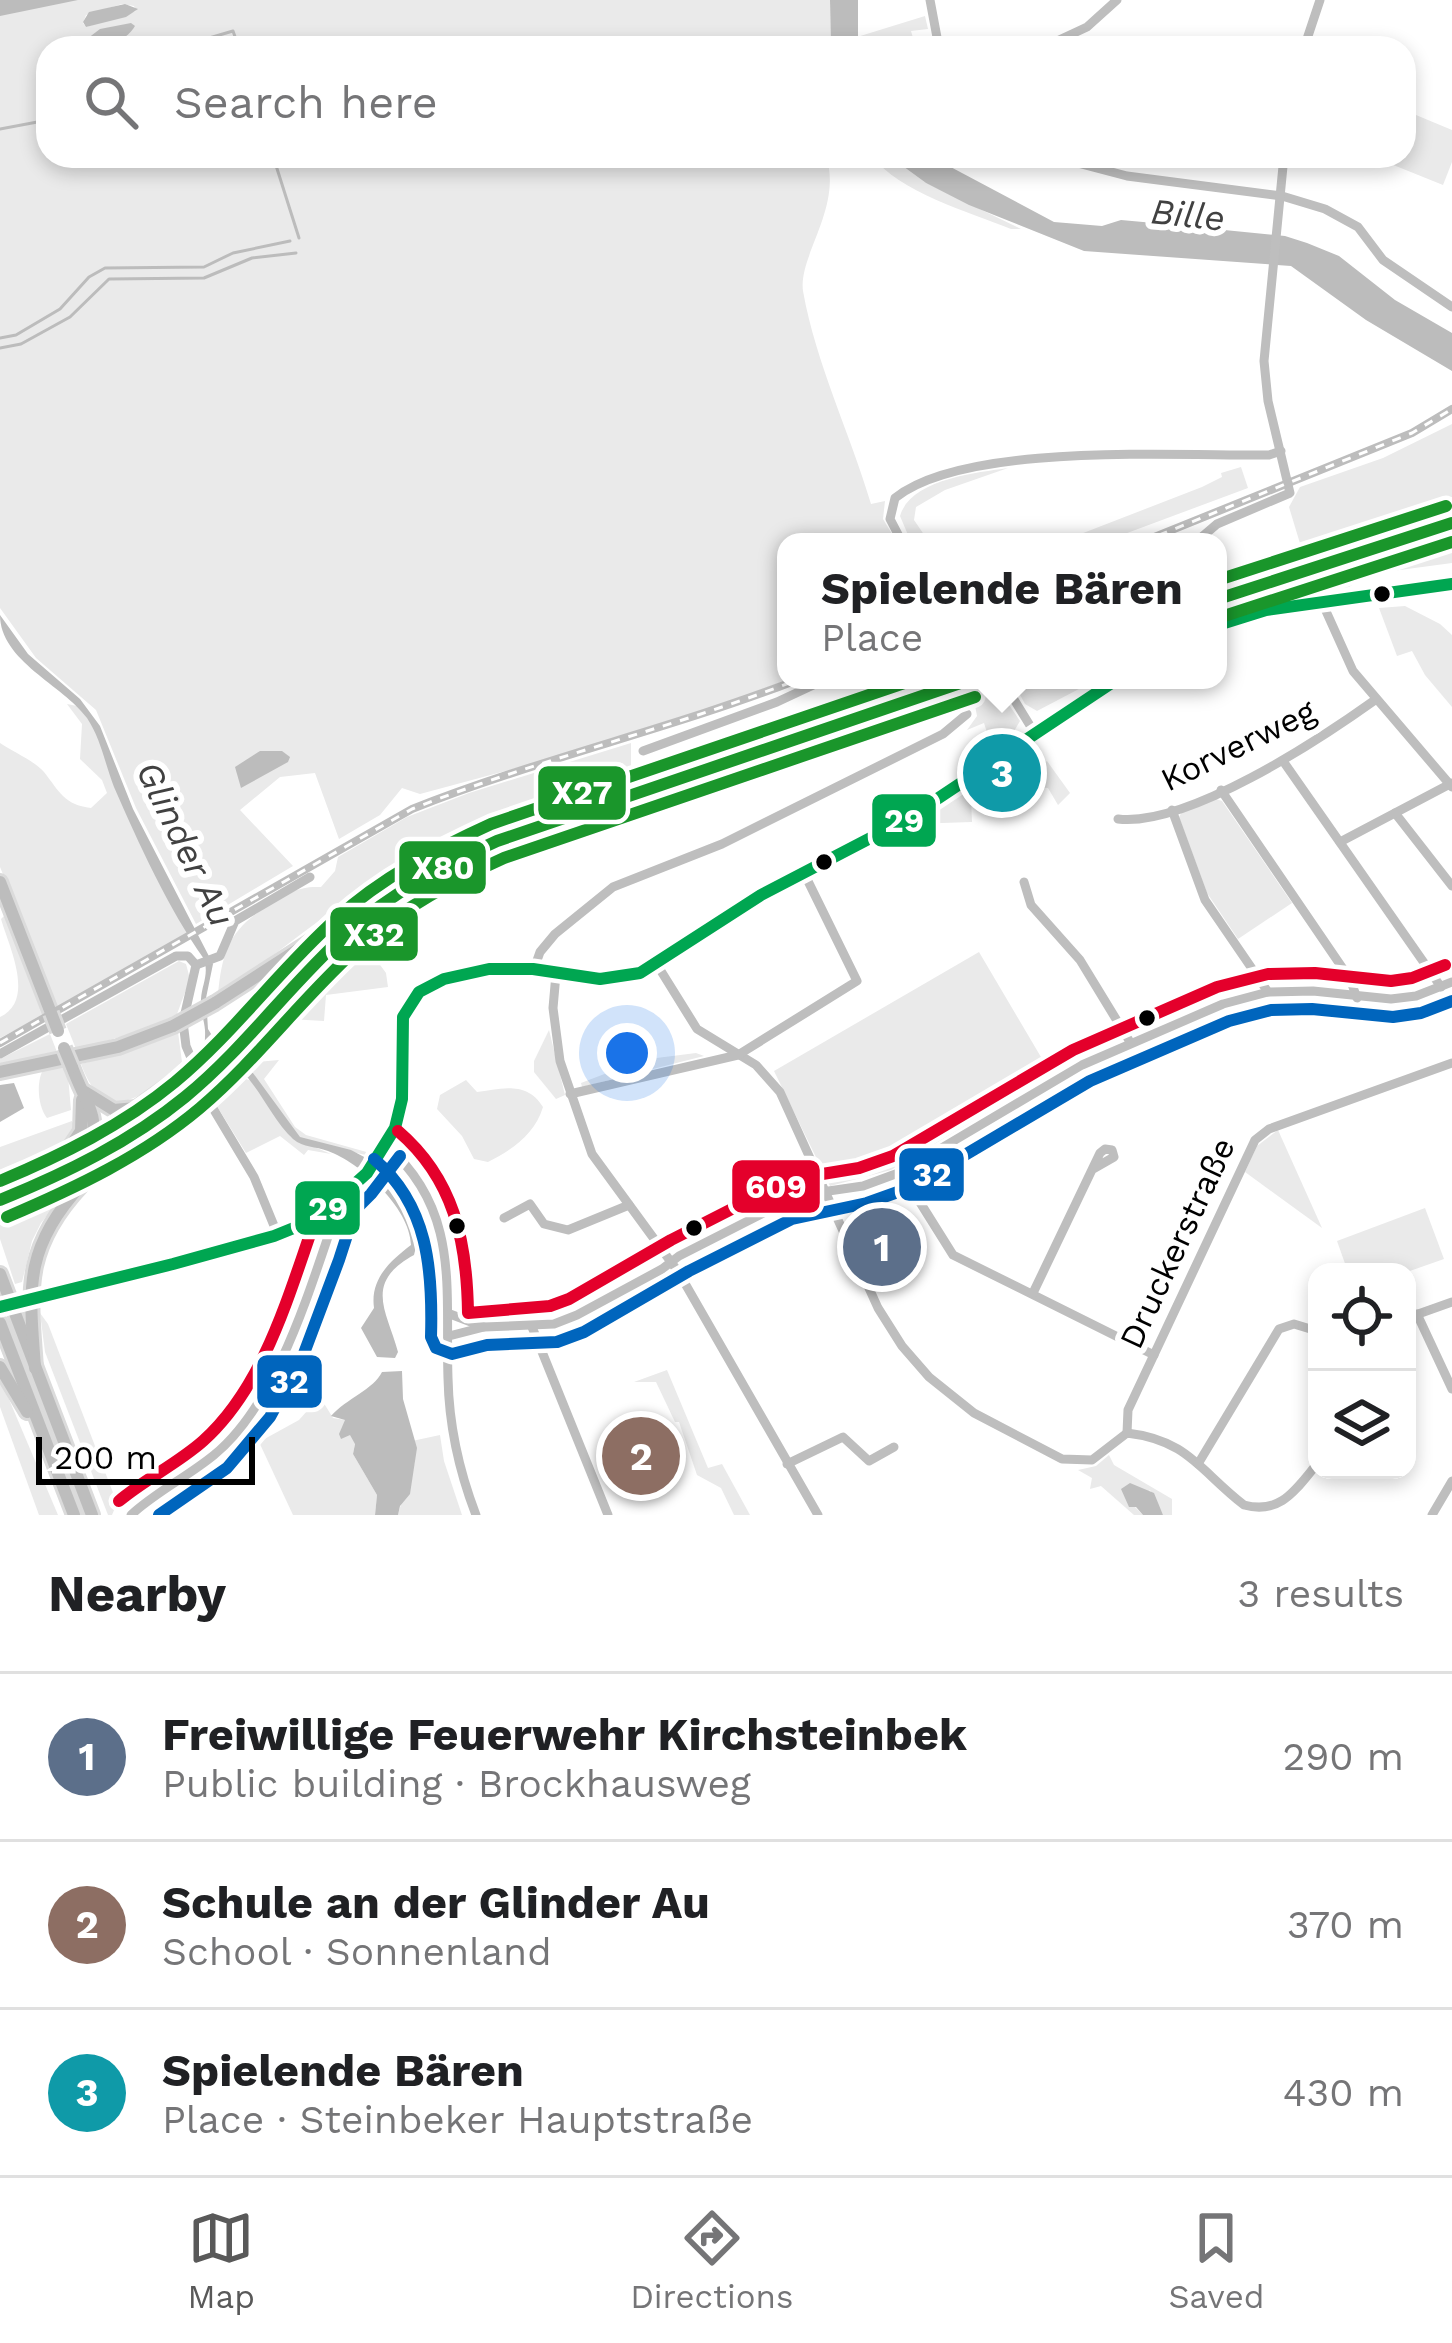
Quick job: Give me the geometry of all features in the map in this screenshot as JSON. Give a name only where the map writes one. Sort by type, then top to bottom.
[{"type":"highway","points":[[1227,583],[1452,510]]},
{"type":"highway","points":[[1227,596],[1452,523]]},
{"type":"highway","points":[[71,1171],[94,1138],[187,1072],[337,926],[397,879],[496,828],[903,689]]},
{"type":"highway","points":[[35,1368],[32,1286],[46,1236],[68,1202],[146,1126],[194,1089],[347,933],[398,893],[497,841],[943,689]]},
{"type":"highway","points":[[0,882],[94,1116],[94,1138]]},
{"type":"highway","points":[[0,1072],[118,1047],[173,1026],[337,926]]},
{"type":"highway","points":[[79,1087],[114,1110],[147,1104]]},
{"type":"highway","points":[[66,1153],[83,1121],[79,1087]]},
{"type":"highway","points":[[0,1274],[92,1515]]},
{"type":"highway","points":[[0,1323],[74,1515]]},
{"type":"highway","points":[[0,1367],[46,1444]]},
{"type":"main road","points":[[0,1200],[71,1171],[146,1126]]},
{"type":"main road","points":[[0,1181],[94,1138]]},
{"type":"street","points":[[930,0],[937,36]]},
{"type":"street","points":[[1068,36],[1087,27],[1118,0]]},
{"type":"street","points":[[1308,36],[1320,0]]},
{"type":"street","points":[[1097,168],[1282,196],[1325,209],[1358,226],[1383,260],[1452,307]]},
{"type":"street","points":[[1206,533],[1290,493],[1268,401],[1264,361],[1283,168]]},
{"type":"street","points":[[897,533],[890,519],[895,498],[934,478],[975,466],[1035,459],[1269,455],[1281,451]]},
{"type":"street","points":[[1227,622],[1321,600],[1452,584]]},
{"type":"street","points":[[1321,600],[1351,668],[1451,784],[1340,842]]},
{"type":"street","points":[[643,751],[805,689]]},
{"type":"street","points":[[1008,689],[1034,732]]},
{"type":"street","points":[[0,1306],[169,1266],[326,1213],[375,1160],[400,1114],[401,1024],[410,1001],[423,989],[460,974],[502,968],[620,980],[656,963],[719,920],[925,808],[1102,689]]},
{"type":"street","name":"Korverweg","points":[[1118,819],[1133,821],[1172,811],[1221,790],[1283,761],[1376,700]]},
{"type":"street","points":[[535,969],[540,952],[555,934],[613,887],[722,844],[944,734],[967,714]]},
{"type":"street","points":[[449,1336],[484,1328],[532,1327],[577,1315],[785,1202],[863,1186],[901,1172],[1082,1064],[1223,1004],[1268,992],[1408,998],[1446,984],[1283,761]]},
{"type":"street","points":[[1221,790],[1350,979],[1358,998]]},
{"type":"street","points":[[1172,811],[1205,900],[1268,992]]},
{"type":"street","points":[[1395,814],[1452,886]]},
{"type":"street","points":[[570,1094],[738,1055],[857,981],[804,873]]},
{"type":"street","points":[[278,1233],[254,1178],[212,1105],[186,1046],[183,1022],[204,963],[224,951],[235,921],[310,877]]},
{"type":"street","points":[[1024,882],[1031,905],[1081,962],[1130,1042]]},
{"type":"street","points":[[0,1054],[176,956],[204,963]]},
{"type":"street","points":[[656,963],[697,1029],[770,1077],[781,1092],[889,1328],[929,1377],[955,1400],[1030,1445],[1073,1461],[1092,1460],[1127,1433],[1166,1440],[1244,1505],[1263,1509],[1282,1504],[1308,1474]]},
{"type":"street","points":[[556,974],[555,1034],[592,1154],[671,1262],[818,1515]]},
{"type":"street","name":"Druckerstraße","points":[[1127,1433],[1127,1414],[1259,1136],[1452,1063]]},
{"type":"street","points":[[386,1145],[415,1172],[434,1210],[450,1314],[448,1379],[456,1455],[476,1515]]},
{"type":"street","points":[[1033,1293],[1093,1169]]},
{"type":"street","points":[[901,1172],[953,1255],[1154,1355]]},
{"type":"street","points":[[504,1219],[530,1204],[544,1224],[568,1230],[629,1205]]},
{"type":"street","points":[[130,1515],[216,1453],[249,1416],[272,1376],[317,1266],[332,1225],[326,1213]]},
{"type":"street","points":[[1416,1315],[1452,1302]]},
{"type":"street","points":[[450,1314],[484,1328]]},
{"type":"street","points":[[1416,1323],[1452,1389]]},
{"type":"street","points":[[1198,1464],[1279,1329],[1294,1324],[1308,1328]]},
{"type":"street","points":[[532,1327],[608,1515]]},
{"type":"street","points":[[788,1464],[843,1437],[869,1461],[894,1447]]},
{"type":"street","points":[[1447,1515],[1433,1512],[1452,1481]]},
{"type":"shaded area","points":[[0,0],[78,0],[0,16]]},
{"type":"shaded area","points":[[54,0],[830,0],[831,36],[36,36],[36,168],[829,168],[829,194],[807,262],[803,291],[816,345],[871,504],[885,501],[883,519],[892,533],[777,533],[777,683],[531,764],[420,794],[402,788],[380,815],[339,839],[315,773],[280,777],[240,810],[293,866],[196,924],[136,808],[96,710],[36,658],[0,608],[0,8]],"holes":[[[122,4],[136,11],[86,27],[83,23],[86,15]]]},
{"type":"shaded area","points":[[830,0],[858,0],[858,36],[831,36]]},
{"type":"shaded area","points":[[125,4],[138,9],[126,17],[86,27],[83,22],[89,12]]},
{"type":"shaded area","points":[[925,16],[928,29],[911,31],[912,36],[860,36]]},
{"type":"shaded area","points":[[135,26],[126,36],[91,36],[100,29]]},
{"type":"shaded area","points":[[1416,115],[1452,130],[1452,162],[1443,185],[1401,168],[1416,168]]},
{"type":"shaded area","points":[[905,168],[926,183],[1021,229],[956,208],[884,169]]},
{"type":"shaded area","points":[[905,168],[953,168],[1054,222],[1102,226],[1121,220],[1285,236],[1307,243],[1339,256],[1395,300],[1452,333],[1452,371],[1366,320],[1291,266],[1084,251],[926,183]]},
{"type":"shaded area","points":[[1452,424],[1452,502],[1302,550],[1289,507],[1300,487],[1383,458]]},
{"type":"shaded area","points":[[1241,467],[1248,488],[1127,533],[1083,533],[1202,487],[1222,477],[1221,473]]},
{"type":"shaded area","points":[[1008,468],[945,490],[916,507],[914,520],[923,533],[907,533],[900,516],[917,494],[979,472]]},
{"type":"shaded area","points":[[1452,534],[1452,563],[1370,574],[1349,587],[1251,599]]},
{"type":"shaded area","points":[[1405,606],[1452,635],[1452,707],[1412,651],[1397,656],[1379,608]]},
{"type":"shaded area","points":[[0,615],[28,654],[80,699],[100,726],[133,809],[213,964],[206,998],[208,1029],[232,1068],[253,1073],[300,1137],[351,1150],[383,1167],[418,1239],[414,1255],[388,1276],[384,1287],[385,1311],[398,1352],[395,1358],[377,1357],[361,1328],[374,1308],[375,1288],[383,1272],[411,1245],[402,1216],[381,1188],[354,1165],[293,1139],[248,1078],[211,1079],[204,1060],[204,959],[144,853],[92,726],[10,646]]},
{"type":"shaded area","points":[[965,689],[998,689],[1020,721],[980,761],[978,754],[990,742],[984,723],[967,730],[977,716],[975,705],[961,705],[960,700],[926,711],[920,708]]},
{"type":"shaded area","points":[[1017,689],[1079,689],[1037,711],[1025,704]]},
{"type":"shaded area","points":[[67,704],[77,706],[92,720],[108,765],[188,933],[58,1008],[0,867],[0,743],[39,768],[68,800],[91,808],[107,793],[102,780],[80,759],[82,724]]},
{"type":"shaded area","points":[[631,743],[631,774],[498,816],[424,850],[218,995],[222,965],[236,933],[287,894],[321,887],[335,871],[338,857],[407,817]]},
{"type":"shaded area","points":[[260,751],[282,751],[290,757],[241,788],[235,767]]},
{"type":"shaded area","points":[[1016,756],[1029,774],[1047,761],[1070,793],[1058,805],[1048,788],[985,788],[971,799],[972,822],[912,824]]},
{"type":"shaded area","points":[[1213,798],[1222,801],[1292,903],[1238,939],[1207,893],[1179,817],[1183,810]]},
{"type":"shaded area","points":[[7,913],[46,1014],[0,1038],[0,1017],[11,1009],[18,986],[1,919]]},
{"type":"shaded area","points":[[371,929],[380,945],[367,947],[386,973],[388,987],[326,995],[324,1021],[289,1019],[257,1062],[279,1060],[264,1079],[295,1127],[306,1135],[370,1153],[366,1155],[306,1142],[295,1134],[253,1073],[232,1068]]},
{"type":"shaded area","points":[[979,952],[1051,1074],[891,1170],[830,1186],[774,1071]]},
{"type":"shaded area","points":[[179,961],[186,964],[190,979],[177,1014],[146,1030],[76,1049],[66,1024]]},
{"type":"shaded area","points":[[549,1030],[565,1095],[556,1099],[534,1072],[534,1061]]},
{"type":"shaded area","points":[[178,1032],[182,1062],[127,1100],[102,1097],[81,1064],[131,1051]]},
{"type":"shaded area","points":[[50,1034],[57,1052],[0,1065],[0,1059]]},
{"type":"shaded area","points":[[704,1056],[582,1087],[581,1083],[641,1060]]},
{"type":"shaded area","points":[[63,1067],[71,1110],[47,1118],[40,1101],[41,1075],[43,1070]]},
{"type":"shaded area","points":[[237,1076],[252,1081],[291,1137],[331,1154],[308,1150],[304,1155],[280,1136],[246,1153],[215,1103],[211,1079]]},
{"type":"shaded area","points":[[466,1080],[477,1092],[521,1090],[543,1107],[522,1140],[488,1162],[474,1159],[462,1136],[437,1109],[440,1095]]},
{"type":"shaded area","points":[[14,1083],[24,1108],[0,1122],[0,1085]]},
{"type":"shaded area","points":[[72,1121],[75,1127],[62,1144],[0,1170],[0,1147]]},
{"type":"shaded area","points":[[1278,1130],[1322,1228],[1245,1172],[1257,1146]]},
{"type":"shaded area","points":[[81,1174],[41,1223],[22,1282],[15,1284],[0,1239],[0,1209]]},
{"type":"shaded area","points":[[1425,1208],[1444,1259],[1416,1269],[1416,1263],[1345,1263],[1337,1241]]},
{"type":"shaded area","points":[[40,1313],[117,1503],[112,1515],[108,1515],[45,1352]]},
{"type":"shaded area","points":[[667,1370],[708,1468],[722,1464],[750,1515],[734,1515],[721,1488],[697,1475],[679,1422],[656,1382],[634,1382]]},
{"type":"shaded area","points":[[402,1371],[403,1399],[417,1448],[410,1494],[398,1515],[375,1515],[377,1495],[353,1454],[355,1444],[350,1435],[341,1439],[339,1434],[345,1420],[331,1416],[382,1372]]},
{"type":"shaded area","points":[[0,1378],[58,1515],[39,1515],[0,1407]]},
{"type":"shaded area","points":[[317,1400],[333,1418],[345,1420],[355,1443],[353,1454],[377,1495],[375,1515],[293,1515],[259,1442],[299,1420]]},
{"type":"shaded area","points":[[440,1435],[462,1515],[398,1515],[414,1468],[412,1441]]},
{"type":"shaded area","points":[[1109,1455],[1114,1465],[1172,1499],[1172,1515],[1163,1515],[1150,1490],[1135,1507],[1143,1515],[1134,1515],[1101,1486],[1090,1489],[1092,1478],[1078,1470],[1096,1466]]},
{"type":"shaded area","points":[[1130,1483],[1154,1493],[1163,1515],[1143,1515],[1129,1507],[1121,1489]]},
{"type":"waterway","points":[[216,36],[233,31],[235,36]]},
{"type":"waterway","points":[[0,129],[36,122]]},
{"type":"waterway","points":[[277,168],[299,238]]},
{"type":"waterway","points":[[0,338],[16,335],[60,309],[89,277],[105,268],[204,267],[233,253],[290,241]]},
{"type":"waterway","points":[[0,348],[21,344],[70,317],[109,279],[204,278],[252,258],[296,253]]},
{"type":"railway","points":[[1164,533],[1412,433],[1452,409]]},
{"type":"railway","points":[[0,1043],[412,809],[777,687]]},
{"type":"transit line","name":"X27","points":[[1227,577],[1446,506]]},
{"type":"transit line","name":"X80","points":[[1227,596],[1452,523]]},
{"type":"transit line","name":"X32","points":[[1227,615],[1452,542]]},
{"type":"transit line","name":"29","points":[[1227,622],[1266,610],[1452,584]]},
{"type":"transit line","name":"X27","points":[[0,1181],[91,1138],[155,1098],[217,1043],[336,919],[371,890],[430,854],[491,824],[887,689]]},
{"type":"transit line","name":"X80","points":[[0,1200],[97,1155],[164,1113],[228,1058],[348,932],[438,870],[497,841],[943,689]]},
{"type":"transit line","name":"29","points":[[0,1307],[274,1236],[316,1219],[367,1173],[395,1128],[402,1099],[403,1017],[419,992],[444,979],[489,969],[533,969],[600,979],[640,973],[761,895],[907,819],[1102,689]]},
{"type":"transit line","name":"X32","points":[[7,1217],[108,1170],[178,1125],[222,1089],[362,944],[448,886],[504,858],[975,697]]},
{"type":"transit line","name":"609","points":[[398,1131],[432,1170],[454,1213],[465,1261],[468,1313],[550,1306],[777,1186],[893,1156],[1073,1050],[1217,987],[1268,974],[1315,973],[1391,981],[1445,965]]},
{"type":"transit line","name":"32","points":[[374,1159],[406,1197],[424,1240],[431,1337],[436,1348],[452,1354],[487,1345],[557,1342],[584,1332],[792,1219],[867,1203],[909,1188],[1090,1081],[1229,1021],[1271,1010],[1393,1017],[1452,1001]]},
{"type":"transit line","name":"32","points":[[339,1226],[400,1156]]},
{"type":"transit line","name":"32","points":[[159,1515],[227,1468],[270,1417],[303,1356],[339,1260],[350,1226],[342,1205]]},
{"type":"transit line","name":"609","points":[[119,1501],[203,1441],[242,1395],[283,1312],[313,1226],[310,1221]]},
{"type":"place","name":"Spielende Bären","points":[[1002,773]]},
{"type":"place","name":"Freiwillige Feuerwehr Kirchsteinbek","points":[[882,1247]]},
{"type":"place","name":"Schule an der Glinder Au","points":[[641,1456]]},
{"type":"water label","name":"Bille","points":[[1188,215]]},
{"type":"water label","name":"Glinder Au","points":[[185,844]]}]
